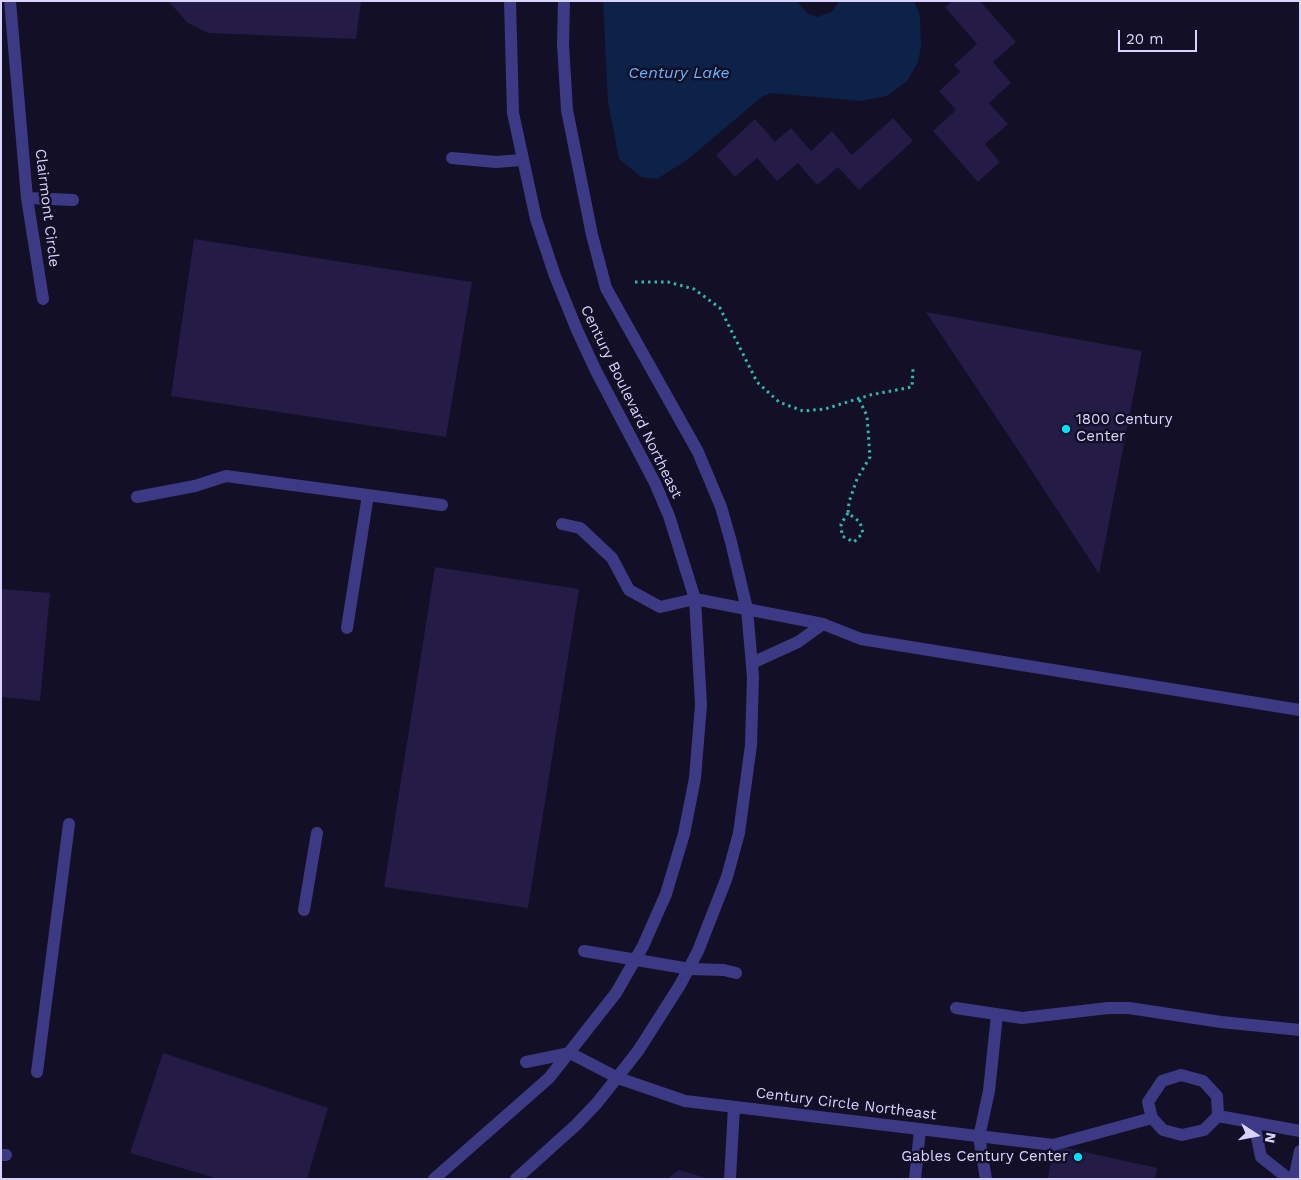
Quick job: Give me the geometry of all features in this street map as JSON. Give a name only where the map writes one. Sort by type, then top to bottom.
[{"type":"street","name":"Clairmont Circle","points":[[10,1],[27,198],[43,300]]},
{"type":"street","name":"Century Boulevard Northeast","points":[[434,1179],[527,1099],[570,1053],[616,993],[643,946],[666,894],[690,811],[701,705],[695,599],[669,516],[655,483],[596,371],[564,299],[536,219],[513,113],[510,1]]},
{"type":"street","name":"Century Boulevard Northeast","points":[[516,1179],[576,1125],[618,1078],[659,1021],[690,968],[714,915],[740,833],[751,745],[752,663],[747,608],[720,507],[698,452],[606,288],[592,235],[567,110],[563,44],[564,1]]},
{"type":"street","points":[[452,158],[496,162],[522,160]]},
{"type":"street","points":[[27,198],[73,200]]},
{"type":"street","points":[[136,497],[195,486],[226,476],[442,505]]},
{"type":"street","points":[[347,628],[368,495]]},
{"type":"street","points":[[562,524],[580,528],[612,558],[629,590],[660,607],[695,599],[823,624],[861,638],[1300,710]]},
{"type":"street","points":[[752,663],[798,642],[823,624]]},
{"type":"street","points":[[37,1072],[68,824]]},
{"type":"street","points":[[304,910],[317,833]]},
{"type":"street","points":[[584,951],[690,968],[724,970],[736,973]]},
{"type":"street","points":[[956,1008],[1022,1018],[1108,1008],[1129,1008],[1221,1022],[1300,1030]]},
{"type":"street","points":[[986,1179],[979,1137],[989,1091],[997,1015]]},
{"type":"street","points":[[526,1062],[570,1053]]},
{"type":"street","name":"Century Circle Northeast","points":[[570,1053],[618,1078],[685,1101],[979,1137],[1053,1145],[1152,1118]]},
{"type":"street","points":[[1181,1075],[1203,1081],[1217,1096],[1218,1116],[1204,1130],[1182,1135],[1163,1130],[1152,1118],[1148,1102],[1162,1081],[1181,1075]]},
{"type":"street","points":[[730,1179],[734,1107]]},
{"type":"street","points":[[1218,1116],[1300,1131]]},
{"type":"street","points":[[1254,1123],[1262,1157],[1289,1179]]},
{"type":"street","points":[[915,1179],[920,1130]]},
{"type":"street","points":[[1294,1179],[1300,1151]]},
{"type":"path","points":[[635,282],[668,282],[694,289],[720,308],[757,382],[779,402],[803,412],[825,409],[912,387],[913,369]]},
{"type":"path","points":[[848,513],[860,522],[863,533],[854,542],[842,536],[841,524],[848,513],[849,502],[857,479],[870,457],[867,416],[859,399]]},
{"type":"water","name":"Century Lake","points":[[603,1],[797,1],[808,14],[817,17],[832,12],[839,1],[914,1],[920,16],[921,47],[918,62],[907,81],[887,96],[860,101],[772,93],[763,96],[687,160],[657,179],[641,177],[619,159],[608,102]]},
{"type":"building","points":[[168,1],[361,1],[356,39],[208,33],[188,23]]},
{"type":"building","points":[[952,1],[980,1],[1016,42],[993,62],[1011,83],[989,103],[1008,124],[985,144],[1000,162],[978,182],[933,131],[956,110],[939,91],[960,72],[954,65],[977,44],[945,7]]},
{"type":"building","points":[[893,118],[913,141],[859,190],[838,167],[817,185],[798,163],[777,181],[757,158],[735,177],[716,155],[755,119],[775,142],[791,128],[811,151],[832,131],[852,155]]},
{"type":"building","points":[[194,239],[472,282],[446,437],[171,396]]},
{"type":"building","name":"1800 Century Center","points":[[926,312],[1142,351],[1099,574],[1026,462]]},
{"type":"building","points":[[435,567],[579,589],[528,908],[384,887]]},
{"type":"building","points":[[1,589],[50,593],[40,701],[1,697]]},
{"type":"building","points":[[163,1053],[328,1108],[307,1179],[219,1179],[130,1153]]},
{"type":"building","name":"Gables Century Center","points":[[1053,1145],[1157,1168],[1155,1179],[1048,1179]]},
{"type":"building","points":[[679,1170],[706,1178],[706,1179],[667,1179]]},
{"type":"place","name":"1800 Century Center","points":[[1066,429]]},
{"type":"place","name":"Gables Century Center","points":[[1078,1157]]}]
